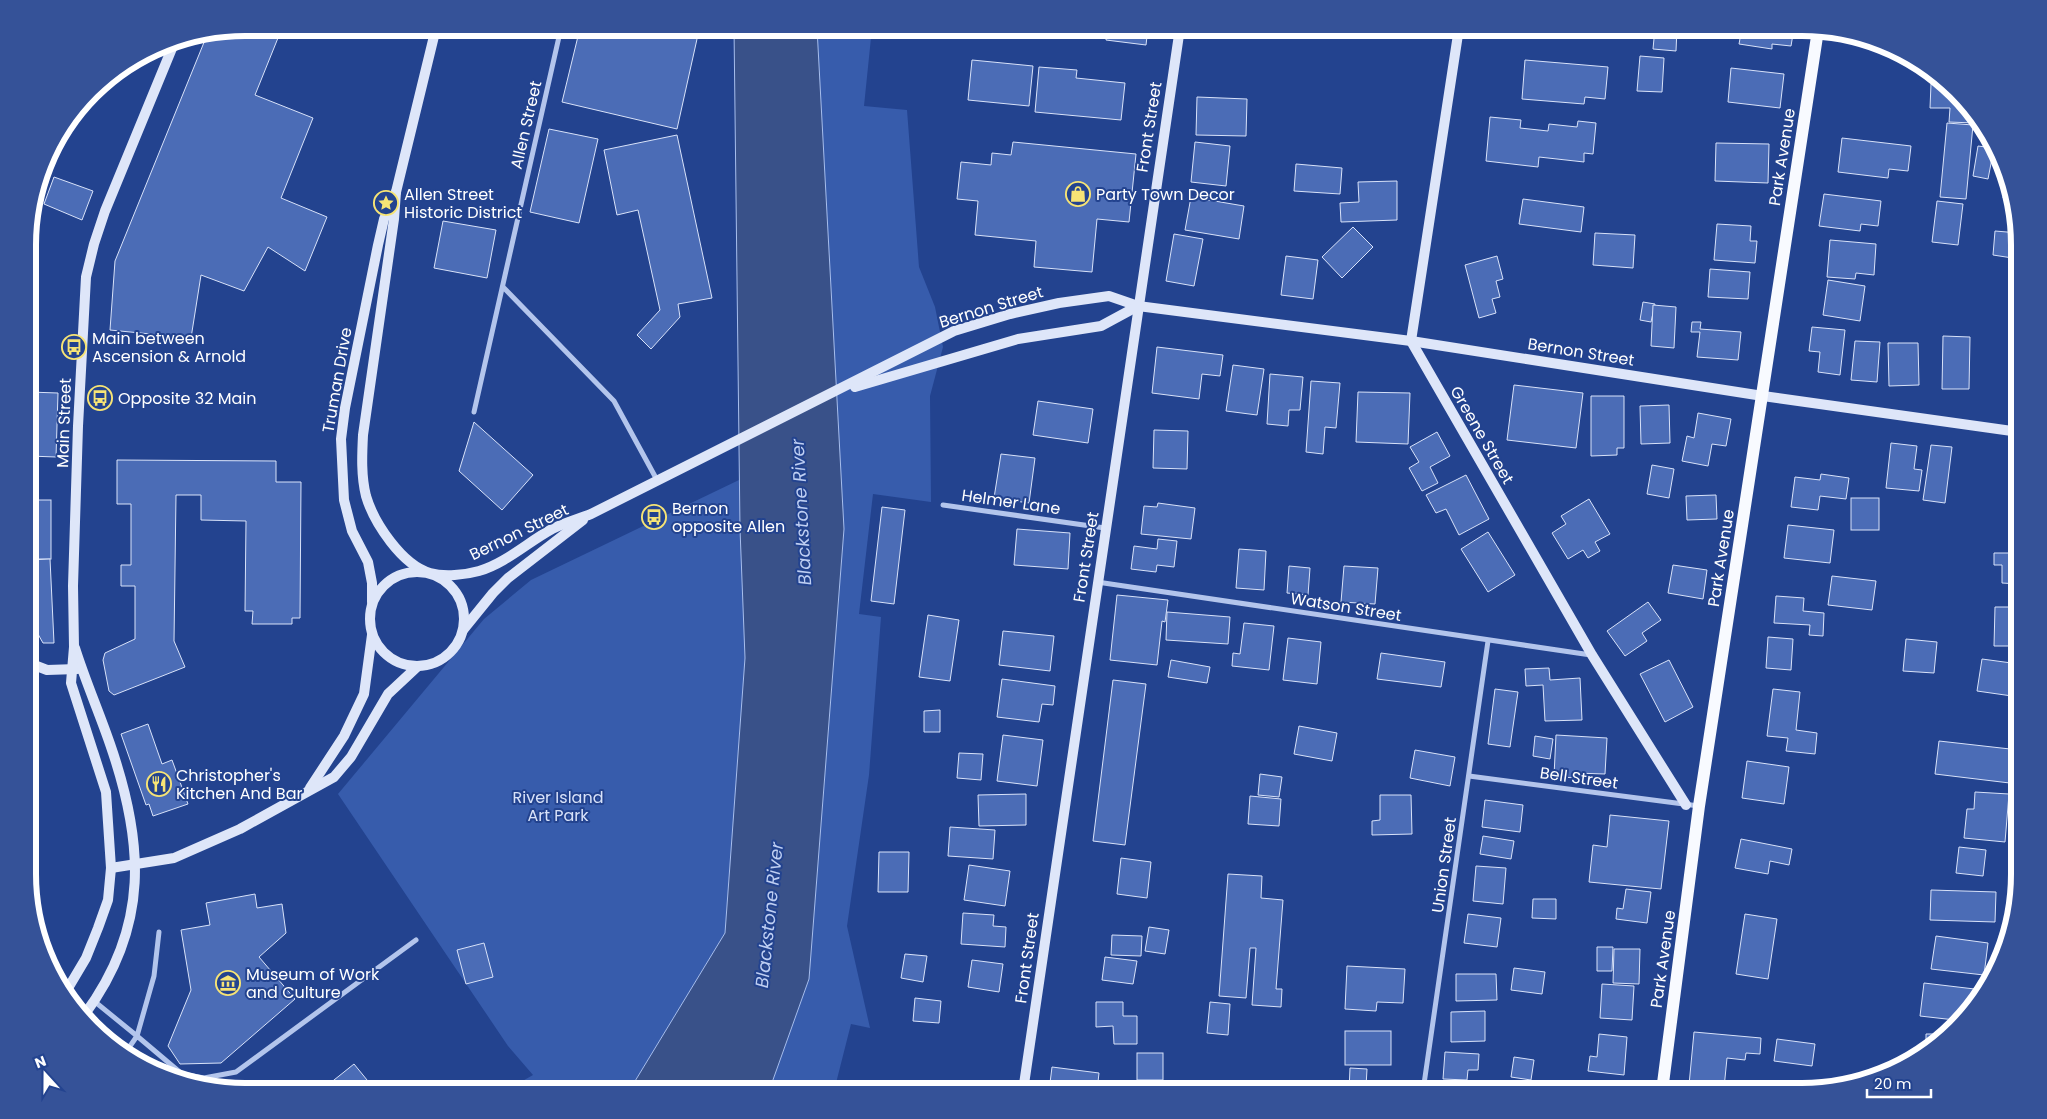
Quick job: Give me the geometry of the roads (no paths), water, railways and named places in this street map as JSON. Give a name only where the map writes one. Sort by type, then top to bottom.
[{"type":"main road","name":"Truman Drive","points":[[430,573],[398,550],[376,521],[366,495],[362,464],[363,435],[394,219],[396,192],[434,36]]},
{"type":"main road","name":"Front Street","points":[[1023,1083],[1179,36]]},
{"type":"main road","points":[[1410,341],[1458,36]]},
{"type":"main road","name":"Park Avenue","points":[[1663,1083],[1699,806],[1817,37]]},
{"type":"main road","name":"Main Street","points":[[69,986],[83,964],[108,900],[111,868],[107,799],[102,776],[72,693],[71,669],[74,642],[73,592],[78,435],[87,273],[105,212],[172,49]]},
{"type":"main road","name":"Truman Drive","points":[[372,602],[372,583],[368,562],[352,531],[344,500],[341,439],[345,408],[378,244],[384,219],[396,192]]},
{"type":"main road","name":"Bernon Street","points":[[430,573],[459,575],[479,571],[498,562],[553,529],[591,514],[954,331],[1010,314],[1059,303],[1109,296],[1138,306],[1410,341],[1763,396],[2011,431]]},
{"type":"main road","name":"Bernon Street","points":[[834,393],[1018,339],[1101,326],[1138,306]]},
{"type":"main road","name":"Greene Street","points":[[1410,341],[1592,655],[1686,805]]},
{"type":"main road","name":"Bernon Street","points":[[463,630],[493,592],[508,578],[591,514]]},
{"type":"main road","points":[[308,791],[344,736],[364,694],[372,634],[369,618],[372,602],[378,591],[398,576],[420,571],[430,573],[451,587],[463,609],[463,630],[453,649],[438,661],[418,666],[407,665],[386,655],[372,634]]},
{"type":"main road","name":"Main Street","points":[[74,642],[123,784],[130,811],[137,863],[135,892],[123,943],[113,968],[88,1010]]},
{"type":"main road","points":[[36,666],[47,670],[82,668]]},
{"type":"main road","points":[[111,868],[182,854],[247,825],[334,777],[351,757],[388,694],[418,666]]},
{"type":"street","name":"Allen Street","points":[[474,412],[559,36]]},
{"type":"street","points":[[503,287],[614,401],[657,481]]},
{"type":"street","name":"Helmer Lane","points":[[943,505],[1105,528]]},
{"type":"street","name":"Watson Street","points":[[1097,582],[1592,655]]},
{"type":"street","name":"Union Street","points":[[1425,1083],[1488,641]]},
{"type":"street","name":"Bell Street","points":[[1469,776],[1686,805]]},
{"type":"street","points":[[1686,805],[1699,806]]},
{"type":"street","points":[[129,1047],[137,1036],[154,976],[159,932]]},
{"type":"street","points":[[188,1075],[204,1078],[236,1072],[416,940]]},
{"type":"street","points":[[94,1001],[181,1073]]},
{"type":"water","name":"Blackstone River","points":[[734,36],[817,36],[844,529],[809,979],[772,1083],[634,1083],[725,933],[745,658],[740,529]]},
{"type":"place","name":"Party Town Decor","points":[[1078,194]]},
{"type":"place","name":"Allen Street Historic District","points":[[386,203]]},
{"type":"place","name":"Main between Ascension & Arnold","points":[[74,347]]},
{"type":"place","name":"Opposite 32 Main","points":[[100,398]]},
{"type":"place","name":"Bernon opposite Allen","points":[[654,517]]},
{"type":"place","name":"Christopher's Kitchen And Bar","points":[[159,784]]},
{"type":"place","name":"Museum of Work and Culture","points":[[228,983]]},
{"type":"park label","name":"River Island Art Park","points":[[558,806]]}]
